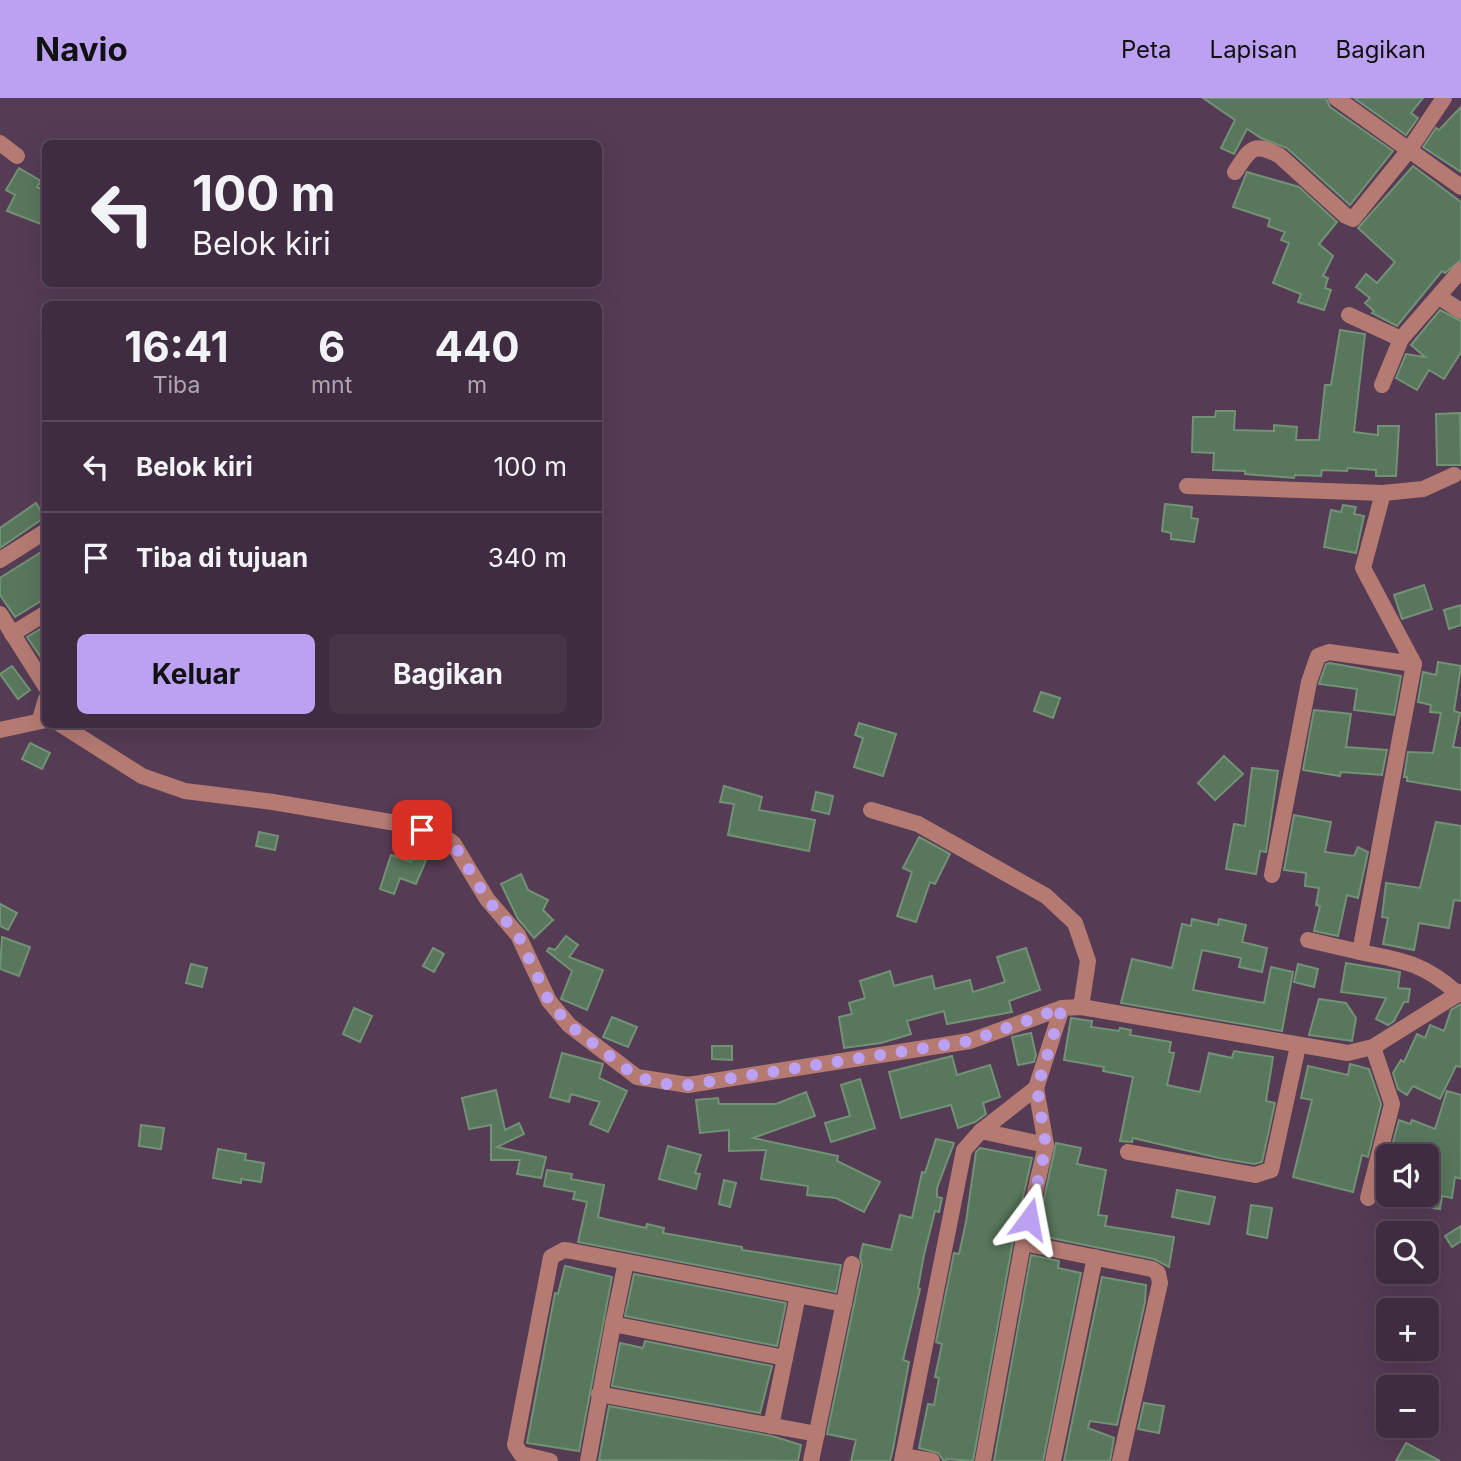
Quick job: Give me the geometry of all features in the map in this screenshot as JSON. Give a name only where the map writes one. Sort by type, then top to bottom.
[{"type":"street","points":[[1336,98],[1461,187]]},
{"type":"street","points":[[1235,172],[1249,151],[1257,147],[1268,149],[1280,156],[1346,216],[1353,219],[1409,150],[1444,98]]},
{"type":"street","points":[[0,143],[17,156]]},
{"type":"street","points":[[1382,385],[1401,339],[1461,270]]},
{"type":"street","points":[[1439,298],[1461,311]]},
{"type":"street","points":[[1349,315],[1401,339]]},
{"type":"street","points":[[1187,486],[1383,493],[1423,489],[1454,475]]},
{"type":"street","points":[[1360,952],[1414,664],[1363,568],[1383,493]]},
{"type":"street","points":[[0,560],[42,534]]},
{"type":"street","points":[[0,614],[42,681]]},
{"type":"street","points":[[12,634],[42,615]]},
{"type":"street","points":[[1272,875],[1309,682],[1318,656],[1329,652],[1414,664]]},
{"type":"street","points":[[0,730],[42,719]]},
{"type":"street","points":[[66,728],[142,776],[185,791],[273,802],[402,824],[443,836],[453,843],[487,899],[518,935],[549,1001],[569,1025],[637,1077],[664,1084],[688,1085],[904,1054],[970,1041],[1062,1008],[1081,1007],[1348,1053],[1373,1047],[1460,993],[1441,977],[1415,963],[1308,940]]},
{"type":"street","points":[[871,810],[918,824],[938,835],[1046,896],[1075,923],[1088,961],[1081,1007]]},
{"type":"street","points":[[983,1461],[1023,1243],[1046,1146],[1037,1088],[1062,1008]]},
{"type":"street","points":[[1128,1152],[1255,1175],[1270,1170],[1298,1046]]},
{"type":"street","points":[[1368,1198],[1392,1104],[1373,1047]]},
{"type":"street","points":[[932,1461],[902,1459],[960,1163],[964,1150],[981,1131],[1037,1088]]},
{"type":"street","points":[[981,1131],[1046,1146]]},
{"type":"street","points":[[1023,1243],[1152,1269],[1159,1278],[1120,1461]]},
{"type":"street","points":[[550,1461],[528,1459],[517,1451],[515,1444],[551,1257],[564,1250],[844,1304]]},
{"type":"street","points":[[1053,1461],[1095,1258]]},
{"type":"street","points":[[588,1461],[625,1262]]},
{"type":"street","points":[[811,1461],[852,1264]]},
{"type":"street","points":[[771,1426],[798,1295]]},
{"type":"street","points":[[613,1324],[785,1358]]},
{"type":"street","points":[[599,1394],[817,1434]]},
{"type":"building","points":[[1203,98],[1326,98],[1330,107],[1393,151],[1350,205],[1287,148],[1261,138],[1247,129],[1234,154],[1221,148],[1235,120]]},
{"type":"building","points":[[1354,98],[1423,98],[1411,113],[1418,118],[1406,135]]},
{"type":"building","points":[[1461,107],[1461,172],[1423,147],[1436,128],[1439,130]]},
{"type":"building","points":[[1413,166],[1461,202],[1461,260],[1445,273],[1442,271],[1397,326],[1372,313],[1374,311],[1365,303],[1370,298],[1356,287],[1366,274],[1377,283],[1395,262],[1358,228]]},
{"type":"building","points":[[19,168],[41,181],[37,187],[42,189],[42,224],[7,211],[15,195],[6,190]]},
{"type":"building","points":[[1247,172],[1299,187],[1337,222],[1319,244],[1333,256],[1323,276],[1328,278],[1325,288],[1331,290],[1324,310],[1298,302],[1301,294],[1273,283],[1289,243],[1281,240],[1285,232],[1268,226],[1270,219],[1233,207]]},
{"type":"building","points":[[1440,310],[1461,321],[1461,352],[1444,379],[1429,370],[1417,390],[1396,378],[1406,354],[1425,357],[1411,345]]},
{"type":"building","points":[[1340,330],[1365,334],[1354,432],[1378,435],[1378,426],[1399,426],[1396,476],[1376,476],[1376,470],[1348,468],[1347,471],[1322,470],[1321,476],[1295,475],[1294,478],[1245,474],[1245,471],[1213,470],[1214,453],[1192,452],[1193,417],[1215,417],[1216,411],[1235,411],[1234,430],[1274,431],[1274,425],[1297,427],[1296,440],[1319,440],[1325,385],[1331,385]]},
{"type":"building","points":[[1460,413],[1461,465],[1437,465],[1436,414]]},
{"type":"building","points":[[36,503],[42,512],[42,519],[0,548],[0,528]]},
{"type":"building","points":[[1165,504],[1192,507],[1191,518],[1198,519],[1194,542],[1171,539],[1171,533],[1162,531]]},
{"type":"building","points":[[1343,505],[1356,507],[1354,514],[1364,516],[1356,553],[1324,547],[1331,510],[1341,512]]},
{"type":"building","points":[[42,552],[42,600],[15,617],[0,595],[0,578]]},
{"type":"building","points":[[1424,585],[1432,609],[1402,619],[1394,595]]},
{"type":"building","points":[[1461,605],[1461,625],[1449,629],[1444,610]]},
{"type":"building","points":[[42,628],[42,659],[27,637]]},
{"type":"building","points":[[1438,662],[1461,666],[1454,711],[1460,713],[1453,747],[1461,748],[1461,790],[1407,781],[1407,777],[1404,777],[1408,752],[1433,753],[1441,713],[1430,712],[1431,705],[1418,702],[1423,672],[1436,675]]},
{"type":"building","points":[[1326,664],[1401,676],[1394,715],[1354,710],[1357,689],[1319,684]]},
{"type":"building","points":[[12,666],[30,690],[18,699],[0,674]]},
{"type":"building","points":[[1041,692],[1060,698],[1053,718],[1034,711]]},
{"type":"building","points":[[1314,710],[1351,714],[1346,747],[1387,750],[1382,775],[1341,772],[1340,776],[1303,770]]},
{"type":"building","points":[[859,723],[896,734],[883,776],[854,767],[863,738],[855,735]]},
{"type":"building","points":[[30,743],[50,753],[42,769],[22,759]]},
{"type":"building","points":[[1224,756],[1243,774],[1215,800],[1198,783]]},
{"type":"building","points":[[1252,768],[1278,771],[1266,852],[1260,851],[1256,874],[1226,869],[1234,824],[1245,826]]},
{"type":"building","points":[[724,786],[762,797],[759,810],[815,820],[809,851],[728,835],[734,804],[720,802]]},
{"type":"building","points":[[816,792],[833,796],[829,814],[812,810]]},
{"type":"building","points":[[1294,815],[1331,822],[1325,852],[1354,856],[1358,847],[1368,852],[1358,898],[1347,895],[1338,936],[1314,931],[1320,906],[1316,905],[1319,888],[1305,886],[1306,873],[1284,870]]},
{"type":"building","points":[[1436,822],[1461,826],[1461,901],[1454,900],[1449,928],[1419,923],[1414,950],[1383,944],[1388,918],[1382,917],[1386,883],[1420,888]]},
{"type":"building","points":[[259,832],[278,836],[275,850],[256,846]]},
{"type":"building","points":[[919,837],[950,854],[935,884],[930,882],[916,922],[897,916],[912,872],[903,868]]},
{"type":"building","points":[[391,855],[411,862],[413,855],[426,860],[416,884],[400,878],[394,894],[380,889]]},
{"type":"building","points":[[521,874],[528,890],[548,900],[543,910],[553,920],[534,938],[518,919],[501,884]]},
{"type":"building","points":[[0,904],[17,913],[8,930],[0,926]]},
{"type":"building","points":[[1192,919],[1218,925],[1219,919],[1246,925],[1242,942],[1267,948],[1262,972],[1239,967],[1241,958],[1202,950],[1193,990],[1264,1003],[1271,967],[1293,972],[1282,1031],[1121,1003],[1132,959],[1172,968],[1182,924],[1191,926]]},
{"type":"building","points":[[566,936],[578,945],[569,957],[603,970],[587,1010],[561,999],[572,971],[547,951],[549,948],[555,950]]},
{"type":"building","points":[[2,937],[30,947],[19,976],[0,969]]},
{"type":"building","points":[[433,948],[444,954],[434,972],[423,966]]},
{"type":"building","points":[[1026,948],[1040,990],[1009,1001],[1012,1012],[947,1024],[944,1011],[907,1021],[911,1034],[881,1043],[844,1048],[839,1017],[852,1014],[849,1003],[865,998],[860,981],[890,971],[894,986],[932,976],[935,989],[970,980],[973,992],[1005,982],[997,957]]},
{"type":"building","points":[[1346,963],[1400,972],[1398,988],[1410,989],[1408,1002],[1404,1002],[1394,1021],[1388,1025],[1376,1019],[1386,998],[1341,992]]},
{"type":"building","points":[[191,964],[207,968],[202,987],[186,983]]},
{"type":"building","points":[[1298,964],[1318,969],[1314,987],[1294,982]]},
{"type":"building","points":[[1319,999],[1346,1003],[1356,1018],[1352,1041],[1309,1035]]},
{"type":"building","points":[[1461,1004],[1461,1067],[1456,1066],[1440,1099],[1413,1086],[1407,1095],[1398,1089],[1393,1073],[1401,1060],[1404,1062],[1417,1034],[1425,1038],[1430,1025],[1444,1031],[1451,1010]]},
{"type":"building","points":[[354,1008],[372,1016],[360,1042],[343,1034]]},
{"type":"building","points":[[612,1017],[637,1027],[628,1047],[603,1037]]},
{"type":"building","points":[[1071,1018],[1092,1021],[1091,1027],[1131,1030],[1130,1035],[1171,1042],[1169,1052],[1174,1053],[1167,1085],[1200,1092],[1209,1053],[1232,1058],[1234,1051],[1273,1057],[1266,1101],[1275,1103],[1262,1162],[1254,1164],[1219,1158],[1133,1138],[1132,1142],[1120,1141],[1133,1077],[1103,1071],[1104,1067],[1064,1060]]},
{"type":"building","points":[[1031,1033],[1036,1055],[1034,1062],[1018,1065],[1012,1037]]},
{"type":"building","points":[[712,1046],[732,1046],[732,1060],[712,1059]]},
{"type":"building","points":[[562,1053],[603,1064],[599,1078],[627,1091],[608,1132],[590,1124],[600,1102],[571,1094],[569,1102],[550,1097]]},
{"type":"building","points":[[952,1056],[957,1075],[990,1065],[1000,1097],[983,1103],[986,1114],[975,1122],[958,1128],[951,1105],[901,1118],[889,1072]]},
{"type":"building","points":[[1350,1064],[1369,1069],[1381,1104],[1368,1157],[1362,1155],[1353,1192],[1293,1177],[1312,1100],[1301,1098],[1308,1066],[1348,1075]]},
{"type":"building","points":[[860,1079],[875,1128],[831,1142],[825,1123],[850,1116],[841,1085]]},
{"type":"building","points":[[496,1090],[505,1130],[519,1123],[524,1134],[497,1147],[546,1157],[541,1178],[517,1174],[520,1160],[491,1160],[491,1125],[469,1129],[462,1098]]},
{"type":"building","points":[[1447,1091],[1461,1095],[1461,1179],[1455,1177],[1452,1198],[1442,1196],[1440,1209],[1426,1207],[1439,1207],[1439,1144],[1393,1144],[1399,1120],[1410,1124],[1412,1120],[1435,1129]]},
{"type":"building","points":[[806,1092],[815,1116],[753,1138],[838,1156],[837,1161],[880,1182],[864,1212],[836,1198],[807,1195],[808,1186],[761,1179],[766,1150],[729,1151],[729,1130],[700,1133],[696,1100],[718,1098],[719,1104],[776,1104]]},
{"type":"building","points":[[141,1125],[164,1128],[161,1149],[139,1146]]},
{"type":"building","points":[[936,1139],[954,1143],[937,1188],[937,1197],[942,1198],[939,1212],[935,1211],[924,1255],[918,1288],[920,1289],[903,1360],[909,1362],[890,1461],[851,1461],[856,1440],[827,1434],[862,1266],[860,1257],[863,1244],[891,1250],[900,1215],[912,1218],[922,1172],[925,1173]]},
{"type":"building","points":[[1056,1143],[1081,1148],[1077,1164],[1106,1170],[1098,1215],[1107,1216],[1105,1226],[1174,1237],[1169,1267],[1154,1259],[1036,1235]]},
{"type":"building","points":[[668,1146],[701,1155],[695,1173],[700,1174],[696,1189],[659,1179]]},
{"type":"building","points":[[980,1148],[1032,1158],[1013,1241],[973,1461],[944,1461],[938,1453],[919,1448],[928,1404],[934,1405],[939,1378],[935,1377],[942,1344],[936,1342],[954,1253],[959,1254],[966,1222],[976,1152]]},
{"type":"building","points":[[218,1149],[246,1154],[245,1160],[264,1163],[261,1182],[241,1179],[241,1183],[213,1178]]},
{"type":"building","points":[[547,1170],[572,1174],[571,1179],[604,1185],[598,1217],[646,1228],[647,1224],[664,1228],[663,1233],[742,1247],[742,1250],[841,1265],[836,1292],[578,1242],[587,1202],[573,1199],[575,1192],[544,1186]]},
{"type":"building","points":[[724,1180],[736,1183],[730,1207],[719,1204]]},
{"type":"building","points":[[1177,1190],[1215,1197],[1209,1224],[1172,1217]]},
{"type":"building","points":[[1251,1205],[1272,1208],[1267,1238],[1247,1234]]},
{"type":"building","points":[[1461,1226],[1461,1241],[1452,1247],[1445,1236]]},
{"type":"building","points":[[1031,1255],[1059,1261],[1058,1268],[1081,1273],[1043,1461],[994,1461]]},
{"type":"building","points":[[565,1266],[612,1277],[579,1451],[527,1443],[555,1293],[558,1294]]},
{"type":"building","points":[[634,1274],[786,1303],[777,1346],[625,1316]]},
{"type":"building","points":[[1102,1277],[1146,1285],[1145,1302],[1117,1425],[1090,1421],[1088,1428],[1114,1438],[1110,1461],[1064,1461]]},
{"type":"building","points":[[645,1341],[772,1366],[760,1413],[612,1386],[620,1343],[643,1348]]},
{"type":"building","points":[[1144,1403],[1164,1406],[1159,1433],[1138,1429]]},
{"type":"building","points":[[609,1406],[772,1436],[801,1445],[798,1461],[599,1460]]},
{"type":"building","points":[[1406,1443],[1440,1461],[1396,1461]]},
{"type":"route","points":[[422,830],[443,836],[453,843],[487,899],[518,935],[549,1001],[569,1025],[637,1077],[664,1084],[688,1085],[800,1066],[904,1054],[970,1041],[1062,1008],[1037,1088],[1046,1146],[1029,1219]]}]
